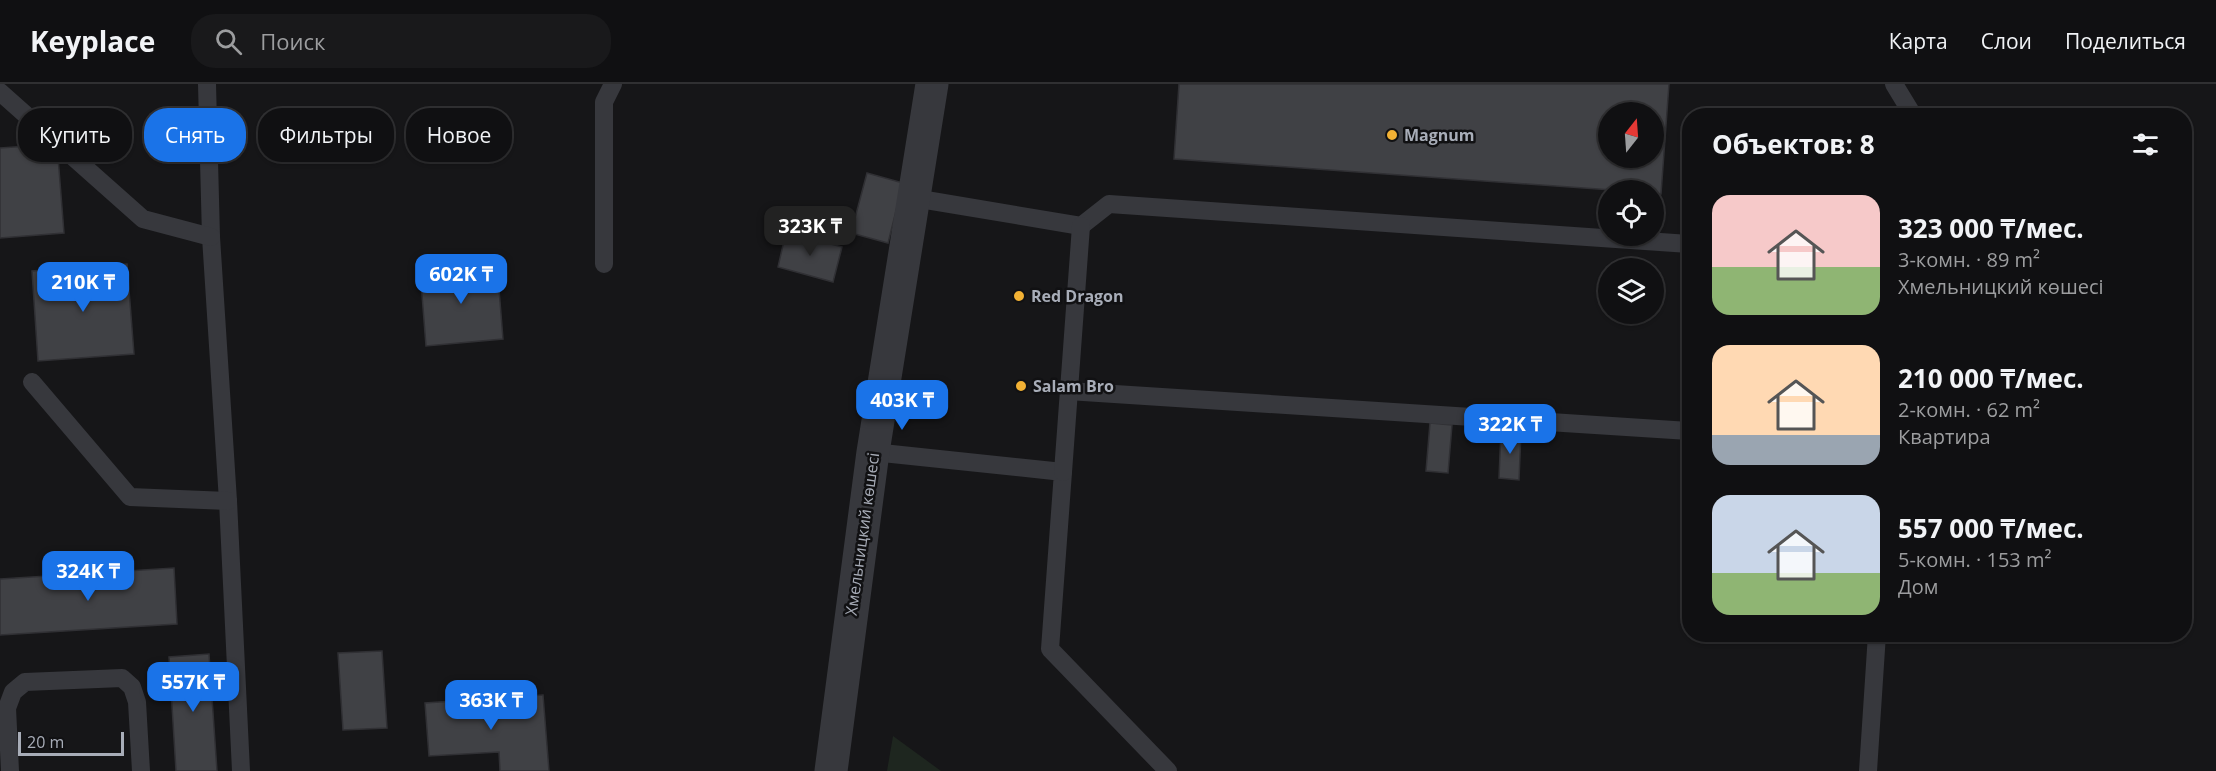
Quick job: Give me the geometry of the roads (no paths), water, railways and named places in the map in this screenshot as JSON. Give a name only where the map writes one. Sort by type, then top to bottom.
[{"type":"street","name":"Хмельницкий көшесі","points":[[831,771],[873,452],[932,84]]},
{"type":"lane","points":[[207,84],[211,237],[228,501],[241,771]]},
{"type":"lane","points":[[604,264],[603,102],[613,84]]},
{"type":"lane","points":[[1894,84],[1909,108]]},
{"type":"lane","points":[[0,92],[143,219],[211,237]]},
{"type":"lane","points":[[914,198],[1081,226]]},
{"type":"lane","points":[[1168,771],[1050,649],[1081,226],[1109,204],[1682,244]]},
{"type":"lane","points":[[32,382],[130,497],[228,501]]},
{"type":"lane","points":[[1068,391],[1682,430]]},
{"type":"lane","points":[[873,452],[1064,472]]},
{"type":"lane","points":[[1868,771],[1876,642]]},
{"type":"lane","points":[[10,771],[7,708],[13,692],[26,682],[122,678],[132,687],[137,702],[141,771]]},
{"type":"place","name":"Magnum","points":[[1392,135]]},
{"type":"place","name":"Red Dragon","points":[[1019,296]]},
{"type":"place","name":"Salam Bro","points":[[1021,386]]}]
